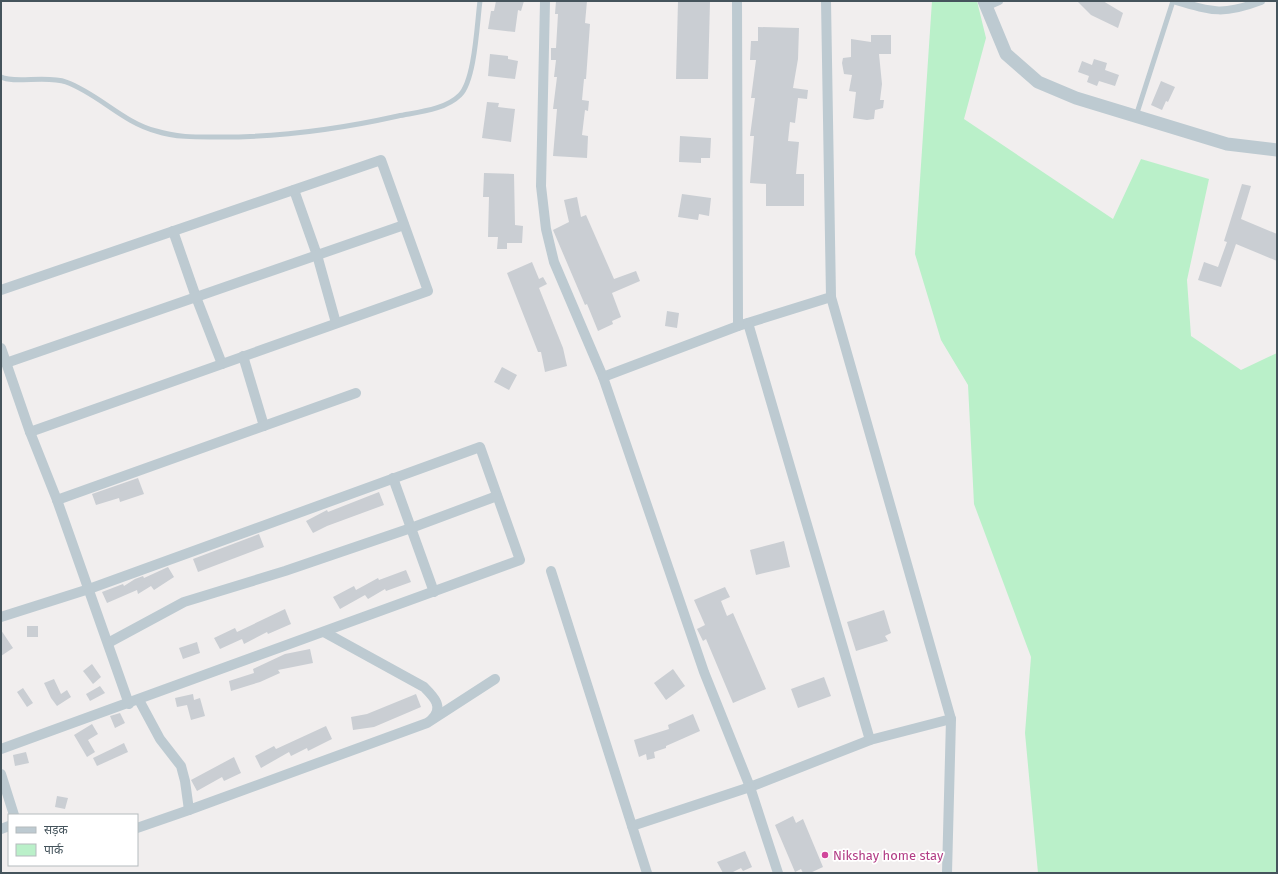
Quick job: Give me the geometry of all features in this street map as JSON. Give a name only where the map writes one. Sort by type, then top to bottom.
[{"type":"street","points":[[545,1],[541,186],[546,229],[554,262],[603,377],[704,672],[750,787],[778,873]]},
{"type":"street","points":[[737,1],[743,324],[870,740]]},
{"type":"street","points":[[826,1],[831,297],[951,719],[947,873]]},
{"type":"street","points":[[999,1],[985,4],[1006,54],[1038,82],[1076,98],[1227,144],[1277,150]]},
{"type":"street","points":[[1175,1],[1211,11],[1239,10],[1261,1]]},
{"type":"street","points":[[1,290],[381,160],[428,291],[30,432]]},
{"type":"street","points":[[294,190],[317,255],[336,323]]},
{"type":"street","points":[[6,363],[404,225]]},
{"type":"street","points":[[173,231],[196,297],[222,364]]},
{"type":"street","points":[[603,377],[743,324],[831,297]]},
{"type":"street","points":[[1,348],[30,432],[57,500],[129,704]]},
{"type":"street","points":[[242,356],[264,426]]},
{"type":"street","points":[[57,500],[356,393]]},
{"type":"street","points":[[1,617],[89,589],[480,447],[520,560],[140,700],[1,749]]},
{"type":"street","points":[[393,478],[434,592]]},
{"type":"street","points":[[108,643],[184,602],[285,571],[411,528],[497,496]]},
{"type":"street","points":[[551,571],[647,873]]},
{"type":"street","points":[[324,632],[424,687],[436,699],[438,707],[436,715],[427,724]]},
{"type":"street","points":[[138,828],[427,724],[495,679]]},
{"type":"street","points":[[140,700],[160,739],[181,766],[185,781],[189,810]]},
{"type":"street","points":[[632,826],[750,787],[870,740],[951,719]]},
{"type":"street","points":[[1,774],[14,814]]},
{"type":"lane","points":[[1,77],[13,80],[46,78],[66,82],[86,91],[130,122],[155,131],[179,137],[286,135],[360,124],[434,109],[449,103],[461,94],[468,80],[471,67],[480,1]]},
{"type":"lane","points":[[1136,117],[1175,1]]},
{"type":"green space","points":[[932,1],[977,1],[986,38],[964,119],[1113,219],[1141,159],[1209,179],[1187,280],[1191,336],[1241,370],[1277,353],[1277,873],[1038,873],[1025,733],[1031,657],[974,504],[968,385],[941,340],[915,254]]},
{"type":"building","points":[[496,1],[524,1],[521,11],[518,10],[515,32],[488,29],[491,11],[494,11]]},
{"type":"building","points":[[556,1],[587,1],[585,23],[590,24],[586,79],[584,79],[582,100],[589,101],[588,111],[585,110],[582,135],[588,136],[587,158],[553,156],[557,109],[553,109],[557,77],[554,77],[556,60],[551,60],[551,48],[556,48],[558,14],[555,14]]},
{"type":"building","points":[[678,1],[710,1],[708,79],[676,79]]},
{"type":"building","points":[[1077,1],[1103,1],[1123,13],[1118,28],[1091,15]]},
{"type":"building","points":[[758,27],[799,28],[798,59],[793,88],[808,90],[807,99],[798,98],[795,123],[790,122],[788,141],[799,142],[796,174],[804,174],[804,206],[766,206],[766,184],[750,183],[754,136],[750,136],[755,98],[751,98],[756,60],[750,60],[751,41],[758,41]]},
{"type":"building","points":[[871,35],[891,35],[891,54],[879,54],[882,84],[880,100],[884,100],[883,108],[875,110],[874,119],[867,120],[853,118],[856,92],[849,91],[852,75],[844,74],[842,63],[843,58],[851,57],[851,39],[871,42]]},
{"type":"building","points":[[490,54],[508,56],[508,59],[518,61],[515,79],[488,76]]},
{"type":"building","points":[[1094,59],[1107,63],[1105,70],[1119,75],[1115,86],[1099,81],[1097,86],[1087,82],[1089,76],[1078,72],[1082,61],[1092,65]]},
{"type":"building","points":[[1161,81],[1175,87],[1168,102],[1166,101],[1162,110],[1151,105]]},
{"type":"building","points":[[487,102],[499,103],[498,107],[515,109],[511,142],[482,138]]},
{"type":"building","points":[[680,136],[711,138],[710,158],[701,158],[701,163],[679,162]]},
{"type":"building","points":[[484,173],[514,174],[515,225],[523,226],[522,243],[507,243],[507,249],[497,249],[498,237],[488,237],[489,197],[483,197]]},
{"type":"building","points":[[1242,184],[1251,186],[1241,219],[1277,234],[1277,261],[1236,244],[1221,287],[1198,280],[1204,262],[1218,267],[1227,242],[1224,241]]},
{"type":"building","points":[[682,194],[711,198],[709,216],[699,214],[698,220],[678,217]]},
{"type":"building","points":[[577,197],[581,217],[586,215],[614,279],[636,271],[640,281],[612,293],[621,317],[612,321],[613,324],[598,331],[587,304],[585,305],[553,230],[569,222],[564,200]]},
{"type":"building","points":[[532,262],[539,279],[543,277],[547,284],[539,288],[563,348],[567,366],[545,372],[541,352],[538,352],[507,273]]},
{"type":"building","points":[[667,311],[679,313],[677,328],[665,326]]},
{"type":"building","points":[[502,367],[517,375],[509,390],[494,382]]},
{"type":"building","points":[[138,478],[144,494],[120,502],[119,498],[96,505],[92,494]]},
{"type":"building","points":[[379,492],[384,505],[327,526],[313,533],[306,521],[327,510],[328,512]]},
{"type":"building","points":[[259,534],[264,547],[198,572],[193,559]]},
{"type":"building","points":[[784,541],[790,567],[756,575],[750,550]]},
{"type":"building","points":[[168,567],[174,577],[154,590],[151,586],[138,594],[137,590],[107,603],[102,592],[123,584],[124,586],[135,579],[143,576],[144,578]]},
{"type":"building","points":[[406,570],[411,582],[386,591],[385,589],[368,599],[365,595],[340,609],[333,597],[354,586],[356,590],[378,578],[379,580]]},
{"type":"building","points":[[725,587],[730,597],[721,601],[727,616],[733,613],[766,689],[733,703],[706,639],[703,641],[697,629],[705,625],[694,600]]},
{"type":"building","points":[[285,609],[291,624],[268,634],[267,632],[244,644],[242,639],[220,649],[214,638],[235,628],[237,632]]},
{"type":"building","points":[[884,610],[891,633],[885,636],[888,641],[856,651],[847,622]]},
{"type":"building","points":[[27,626],[38,626],[38,637],[27,637]]},
{"type":"building","points":[[1,630],[13,648],[1,656]]},
{"type":"building","points":[[197,642],[200,653],[183,659],[179,648]]},
{"type":"building","points":[[310,649],[313,663],[278,670],[280,673],[260,682],[231,691],[229,681],[254,673],[253,669],[285,654]]},
{"type":"building","points":[[92,664],[101,677],[93,684],[83,671]]},
{"type":"building","points":[[673,669],[685,686],[666,700],[654,683]]},
{"type":"building","points":[[824,677],[831,696],[798,708],[791,689]]},
{"type":"building","points":[[54,679],[61,694],[67,690],[71,697],[57,706],[51,698],[44,683]]},
{"type":"building","points":[[100,686],[105,693],[90,701],[86,694]]},
{"type":"building","points":[[23,688],[33,703],[27,707],[17,692]]},
{"type":"building","points":[[193,694],[194,700],[200,698],[205,716],[191,720],[187,705],[177,707],[175,698]]},
{"type":"building","points":[[416,694],[421,707],[374,727],[353,730],[351,717],[367,714]]},
{"type":"building","points":[[120,713],[125,723],[115,728],[110,716]]},
{"type":"building","points":[[693,714],[700,731],[666,746],[666,748],[654,752],[655,758],[647,760],[646,754],[639,757],[634,740],[669,729],[668,725]]},
{"type":"building","points":[[92,724],[98,734],[88,740],[95,752],[87,757],[74,735]]},
{"type":"building","points":[[326,726],[332,739],[308,751],[307,748],[291,756],[289,752],[261,768],[255,756],[274,746],[276,749]]},
{"type":"building","points":[[124,743],[128,752],[97,766],[93,758]]},
{"type":"building","points":[[26,752],[29,763],[15,766],[13,755]]},
{"type":"building","points":[[234,757],[241,773],[224,781],[222,777],[197,791],[191,780]]},
{"type":"building","points":[[57,796],[68,798],[65,809],[55,807]]},
{"type":"building","points":[[793,816],[796,823],[803,819],[823,867],[810,873],[803,873],[801,869],[795,872],[775,825]]},
{"type":"building","points":[[745,851],[752,867],[743,871],[741,868],[731,873],[723,873],[717,862]]},
{"type":"place","name":"Nikshay home stay","points":[[825,855]]}]
